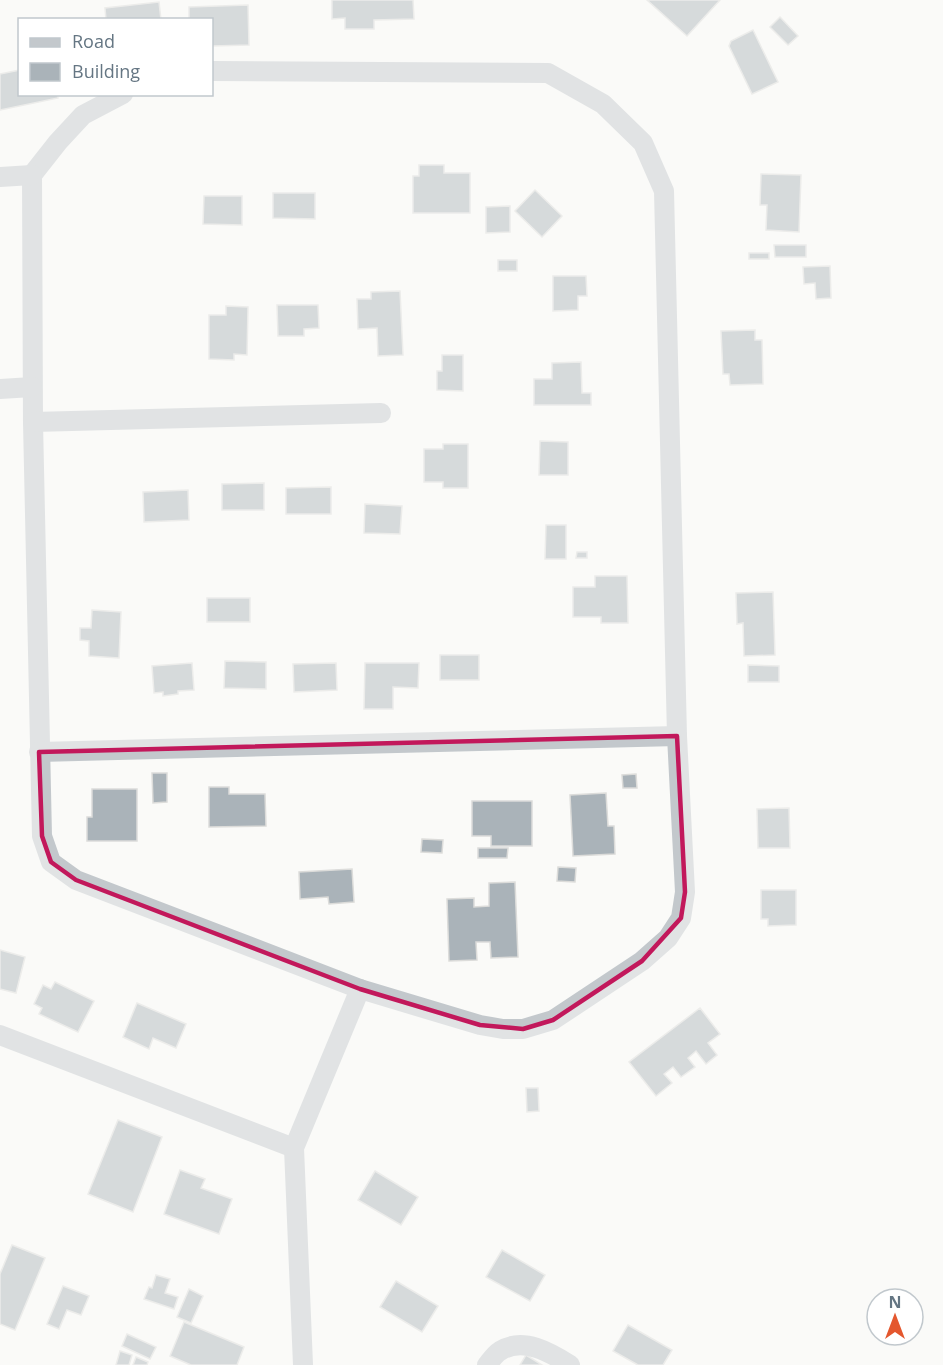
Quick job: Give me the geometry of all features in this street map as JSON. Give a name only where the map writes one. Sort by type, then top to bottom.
[{"type":"street","points":[[119,96],[83,115],[32,175],[32,387],[39,752],[42,836],[51,862],[76,880],[360,989],[480,1025],[523,1029],[554,1020],[642,961],[668,938],[681,918],[685,892],[677,736],[664,191],[643,143],[603,104],[548,73],[213,71]]},
{"type":"street","points":[[0,177],[32,175]]},
{"type":"street","points":[[0,389],[32,387]]},
{"type":"street","points":[[33,422],[381,412]]},
{"type":"street","points":[[39,752],[677,736]]},
{"type":"street","points":[[303,1365],[294,1148],[360,989]]},
{"type":"street","points":[[0,1035],[294,1148]]},
{"type":"street","points":[[488,1365],[498,1351],[508,1347],[531,1346],[548,1351],[570,1365]]},
{"type":"highlighted area","points":[[677,736],[685,892],[681,918],[642,961],[553,1020],[523,1029],[480,1025],[360,989],[76,880],[51,862],[42,836],[39,752]]},
{"type":"building","points":[[332,0],[413,0],[414,19],[374,20],[374,29],[345,29],[345,18],[332,19]]},
{"type":"building","points":[[647,0],[720,0],[687,36]]},
{"type":"building","points":[[159,2],[161,18],[106,18],[105,8]]},
{"type":"building","points":[[248,5],[249,45],[213,46],[213,18],[189,18],[189,7]]},
{"type":"building","points":[[780,17],[798,36],[788,45],[770,27]]},
{"type":"building","points":[[753,30],[778,82],[752,94],[729,46],[731,41]]},
{"type":"building","points":[[18,70],[18,96],[58,96],[58,98],[0,110],[0,74]]},
{"type":"building","points":[[419,165],[444,165],[444,173],[470,173],[470,213],[413,213],[413,176],[419,176]]},
{"type":"building","points":[[761,174],[801,175],[799,232],[766,230],[767,205],[760,205]]},
{"type":"building","points":[[535,190],[562,216],[542,237],[515,211]]},
{"type":"building","points":[[273,193],[315,193],[315,219],[273,218]]},
{"type":"building","points":[[204,196],[242,196],[242,225],[203,224]]},
{"type":"building","points":[[510,206],[510,232],[486,233],[486,207]]},
{"type":"building","points":[[774,245],[806,245],[806,257],[775,257]]},
{"type":"building","points":[[749,253],[769,253],[769,259],[749,259]]},
{"type":"building","points":[[498,260],[517,260],[517,271],[498,271]]},
{"type":"building","points":[[830,266],[831,298],[816,299],[815,283],[804,284],[803,267]]},
{"type":"building","points":[[553,276],[586,276],[587,296],[578,296],[578,310],[553,311]]},
{"type":"building","points":[[400,291],[403,355],[378,356],[377,328],[358,329],[357,299],[371,299],[371,292]]},
{"type":"building","points":[[277,305],[318,305],[319,328],[304,329],[304,336],[278,336]]},
{"type":"building","points":[[226,306],[248,307],[247,355],[234,354],[234,360],[209,359],[209,315],[226,315]]},
{"type":"building","points":[[755,330],[755,340],[762,340],[763,384],[730,385],[729,374],[723,374],[721,331]]},
{"type":"building","points":[[442,355],[463,355],[463,391],[437,390],[437,371],[442,371]]},
{"type":"building","points":[[581,362],[582,393],[591,393],[591,405],[534,405],[534,379],[552,379],[552,363]]},
{"type":"building","points":[[540,441],[568,442],[568,475],[539,475]]},
{"type":"building","points":[[443,444],[468,444],[468,488],[443,488],[443,482],[424,482],[424,449],[443,449]]},
{"type":"building","points":[[264,483],[264,510],[222,510],[222,484]]},
{"type":"building","points":[[331,487],[331,514],[286,514],[286,488]]},
{"type":"building","points":[[188,490],[189,520],[144,522],[143,492]]},
{"type":"building","points":[[365,504],[402,506],[400,534],[364,533]]},
{"type":"building","points":[[546,525],[566,525],[566,559],[545,559]]},
{"type":"building","points":[[577,552],[587,552],[587,558],[576,558]]},
{"type":"building","points":[[595,576],[627,576],[628,623],[601,623],[601,617],[573,617],[573,587],[595,587]]},
{"type":"building","points":[[773,592],[775,655],[744,656],[743,623],[737,624],[736,593]]},
{"type":"building","points":[[207,598],[250,598],[250,622],[207,622]]},
{"type":"building","points":[[92,610],[121,612],[119,658],[89,656],[89,641],[80,640],[80,628],[91,628]]},
{"type":"building","points":[[440,655],[479,655],[479,680],[440,680]]},
{"type":"building","points":[[225,661],[266,662],[266,689],[224,688]]},
{"type":"building","points":[[192,663],[194,690],[178,691],[178,694],[163,696],[163,692],[154,693],[152,666]]},
{"type":"building","points":[[336,663],[337,690],[294,692],[293,664]]},
{"type":"building","points":[[365,663],[419,663],[418,688],[393,687],[393,709],[364,709]]},
{"type":"building","points":[[748,665],[779,666],[779,682],[748,682]]},
{"type":"building","points":[[152,773],[167,773],[167,802],[153,803]]},
{"type":"building","points":[[636,774],[637,788],[623,788],[622,775]]},
{"type":"building","points":[[209,787],[229,787],[229,794],[265,794],[266,826],[209,827]]},
{"type":"building","points":[[92,789],[137,789],[137,841],[87,841],[87,817],[92,817]]},
{"type":"building","points":[[606,793],[608,826],[614,826],[615,854],[573,856],[570,795]]},
{"type":"building","points":[[472,801],[532,801],[532,846],[491,846],[491,836],[472,836]]},
{"type":"building","points":[[789,808],[790,848],[758,848],[757,809]]},
{"type":"building","points":[[422,839],[443,840],[442,853],[421,852]]},
{"type":"building","points":[[478,848],[508,848],[507,858],[478,858]]},
{"type":"building","points":[[558,867],[576,868],[575,882],[557,881]]},
{"type":"building","points":[[352,869],[354,902],[329,904],[328,897],[300,899],[299,872]]},
{"type":"building","points":[[515,882],[518,957],[491,958],[490,942],[476,942],[477,960],[449,961],[447,899],[474,898],[474,907],[489,906],[489,883]]},
{"type":"building","points":[[761,890],[796,890],[796,925],[768,926],[768,919],[761,919]]},
{"type":"building","points":[[0,950],[25,957],[16,993],[0,989]]},
{"type":"building","points":[[55,982],[94,1001],[78,1032],[39,1014],[42,1008],[34,1004],[43,985],[51,989]]},
{"type":"building","points":[[137,1003],[186,1024],[176,1048],[153,1038],[149,1049],[123,1037]]},
{"type":"building","points":[[700,1008],[720,1034],[708,1043],[717,1055],[706,1064],[696,1051],[688,1058],[695,1067],[681,1077],[673,1067],[664,1074],[672,1083],[656,1096],[629,1062]]},
{"type":"building","points":[[526,1088],[538,1088],[539,1111],[527,1112]]},
{"type":"building","points":[[118,1120],[162,1137],[133,1212],[88,1194]]},
{"type":"building","points":[[180,1170],[205,1179],[201,1188],[232,1199],[219,1234],[164,1214]]},
{"type":"building","points":[[375,1171],[418,1197],[401,1225],[358,1200]]},
{"type":"building","points":[[12,1245],[45,1258],[15,1330],[0,1324],[0,1274]]},
{"type":"building","points":[[502,1250],[545,1275],[530,1301],[486,1277]]},
{"type":"building","points":[[156,1275],[170,1279],[165,1293],[178,1297],[174,1309],[144,1299],[149,1287],[152,1288]]},
{"type":"building","points":[[396,1281],[438,1306],[422,1332],[380,1307]]},
{"type":"building","points":[[63,1286],[89,1296],[81,1315],[67,1310],[59,1329],[47,1324]]},
{"type":"building","points":[[189,1289],[203,1296],[191,1323],[177,1317]]},
{"type":"building","points":[[184,1322],[244,1347],[237,1365],[191,1365],[170,1356]]},
{"type":"building","points":[[628,1325],[672,1350],[663,1365],[638,1365],[613,1351]]},
{"type":"building","points":[[127,1334],[156,1347],[150,1359],[122,1346]]},
{"type":"building","points":[[120,1351],[132,1355],[129,1365],[116,1365]]},
{"type":"building","points":[[526,1355],[542,1365],[520,1365]]},
{"type":"building","points":[[136,1357],[148,1362],[147,1365],[133,1365]]}]
